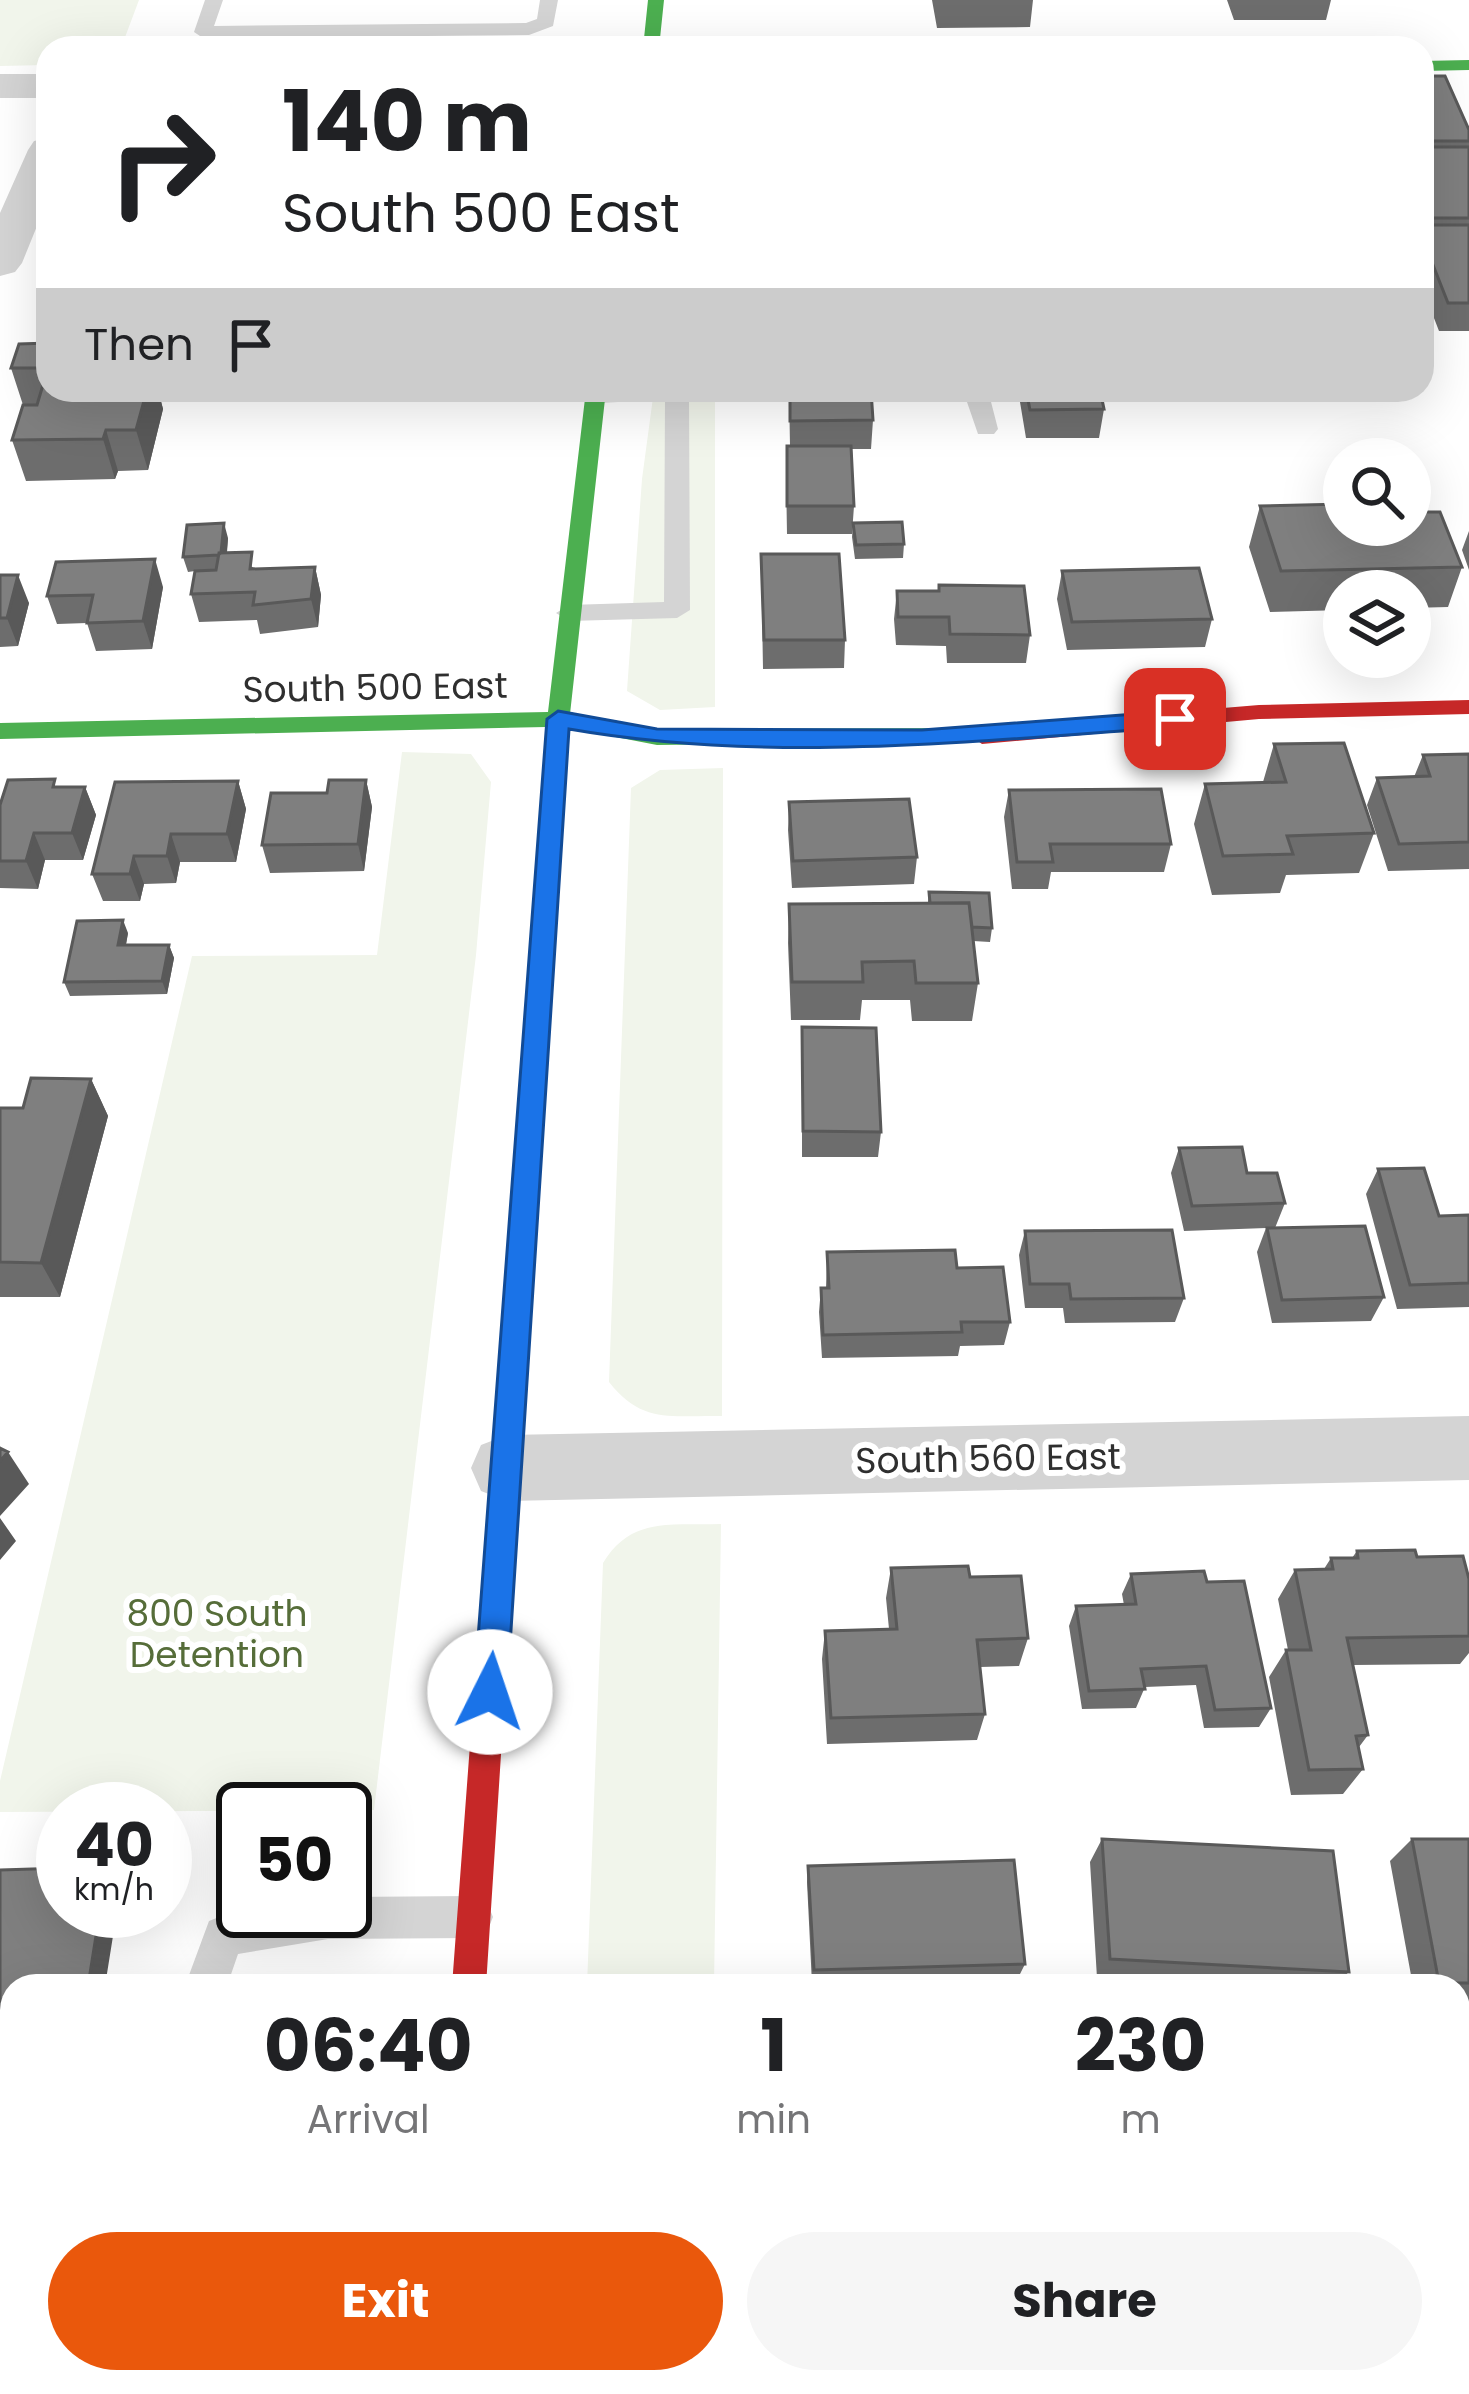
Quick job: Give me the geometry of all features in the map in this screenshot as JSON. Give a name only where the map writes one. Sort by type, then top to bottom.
[{"type":"main road","points":[[652,36],[656,0]]},
{"type":"main road","points":[[1434,66],[1469,65]]},
{"type":"main road","points":[[470,1974],[558,719],[595,402]]},
{"type":"main road","name":"South 500 East","points":[[0,731],[558,719],[657,736],[966,737],[1258,712],[1469,707]]},
{"type":"street","points":[[0,86],[36,86]]},
{"type":"street","points":[[0,262],[36,178]]},
{"type":"street","name":"South 560 East","points":[[507,1468],[1469,1448]]},
{"type":"lane","points":[[201,36],[214,0]]},
{"type":"lane","points":[[320,36],[529,29],[546,22],[549,0]]},
{"type":"lane","points":[[569,613],[677,610],[677,402]]},
{"type":"lane","points":[[979,402],[986,429]]},
{"type":"lane","points":[[210,1974],[224,1936],[328,1918],[474,1917]]},
{"type":"green space","points":[[0,0],[139,0],[126,36],[36,36],[36,65],[0,66]]},
{"type":"green space","points":[[652,402],[715,402],[715,707],[660,710],[627,691],[642,479]]},
{"type":"green space","name":"800 South Detention","points":[[402,752],[471,754],[491,782],[476,955],[374,1810],[372,1782],[216,1782],[216,1811],[192,1811],[192,1782],[36,1782],[36,1812],[0,1812],[0,1781],[192,956],[377,955]]},
{"type":"green space","points":[[723,768],[722,1416],[660,1415],[634,1405],[609,1382],[631,788],[660,770]]},
{"type":"green space","points":[[721,1524],[714,1974],[587,1974],[603,1563],[627,1537],[669,1525]]},
{"type":"building","points":[[1434,76],[1445,76],[1469,130],[1469,141],[1434,141]]},
{"type":"building","points":[[1434,147],[1469,147],[1469,218],[1434,218]]},
{"type":"building","points":[[1434,225],[1469,225],[1469,303],[1448,303],[1434,267]]},
{"type":"building","points":[[36,343],[36,368],[11,368],[19,344]]},
{"type":"building","points":[[144,402],[136,430],[106,430],[103,439],[12,440],[23,405]]},
{"type":"building","points":[[790,402],[872,402],[873,420],[790,421]]},
{"type":"building","points":[[1028,402],[1103,402],[1104,409],[1030,410]]},
{"type":"building","points":[[787,446],[851,446],[854,506],[787,506]]},
{"type":"building","points":[[1323,504],[1323,546],[1431,546],[1431,512],[1440,512],[1462,567],[1281,571],[1260,506]]},
{"type":"building","points":[[902,522],[904,544],[856,545],[853,523]]},
{"type":"building","points":[[224,523],[221,553],[183,557],[187,525]]},
{"type":"building","points":[[252,552],[250,569],[315,567],[311,599],[253,605],[255,592],[191,594],[195,571],[216,570],[219,553]]},
{"type":"building","points":[[761,554],[839,554],[845,640],[764,640]]},
{"type":"building","points":[[155,559],[143,621],[87,623],[93,595],[47,596],[56,562]]},
{"type":"building","points":[[1199,568],[1212,619],[1072,622],[1062,571]]},
{"type":"building","points":[[0,575],[18,575],[7,618],[0,618]]},
{"type":"building","points":[[939,585],[1024,586],[1030,635],[950,634],[949,617],[898,617],[897,591],[939,591]]},
{"type":"building","points":[[1344,743],[1374,833],[1287,836],[1293,854],[1223,856],[1205,784],[1286,782],[1274,744]]},
{"type":"building","points":[[1469,754],[1469,842],[1399,844],[1377,778],[1430,776],[1423,755]]},
{"type":"building","points":[[55,779],[53,787],[85,787],[72,833],[34,833],[26,861],[0,861],[0,805],[8,780]]},
{"type":"building","points":[[329,780],[366,780],[358,844],[262,845],[271,793],[327,793]]},
{"type":"building","points":[[238,781],[227,834],[171,834],[167,856],[134,856],[130,874],[92,874],[115,782]]},
{"type":"building","points":[[1161,789],[1171,844],[1050,844],[1053,862],[1017,862],[1009,790]]},
{"type":"building","points":[[909,799],[917,857],[793,861],[789,802]]},
{"type":"building","points":[[929,892],[989,893],[992,928],[972,927],[969,903],[930,903]]},
{"type":"building","points":[[969,903],[978,983],[916,983],[914,961],[862,962],[863,982],[792,982],[789,904]]},
{"type":"building","points":[[123,920],[118,945],[169,945],[162,981],[64,982],[77,921]]},
{"type":"building","points":[[802,1027],[876,1028],[881,1132],[803,1131]]},
{"type":"building","points":[[31,1078],[91,1079],[41,1263],[0,1262],[0,1108],[23,1108]]},
{"type":"building","points":[[1242,1147],[1247,1173],[1277,1173],[1285,1203],[1192,1206],[1179,1148]]},
{"type":"building","points":[[1424,1168],[1439,1216],[1469,1215],[1469,1283],[1410,1285],[1378,1169]]},
{"type":"building","points":[[1365,1226],[1384,1297],[1282,1300],[1267,1228]]},
{"type":"building","points":[[1172,1230],[1184,1298],[1071,1299],[1069,1284],[1030,1284],[1025,1231]]},
{"type":"building","points":[[955,1250],[957,1268],[1003,1267],[1010,1322],[961,1322],[962,1332],[823,1335],[821,1288],[829,1288],[827,1252]]},
{"type":"building","points":[[1415,1550],[1417,1557],[1463,1556],[1469,1579],[1469,1636],[1347,1638],[1368,1735],[1356,1736],[1363,1769],[1309,1770],[1286,1650],[1311,1650],[1295,1570],[1333,1569],[1331,1558],[1358,1558],[1357,1551]]},
{"type":"building","points":[[968,1566],[970,1577],[1021,1576],[1028,1638],[977,1640],[985,1714],[831,1718],[825,1631],[897,1629],[891,1568]]},
{"type":"building","points":[[1204,1571],[1207,1582],[1244,1581],[1271,1708],[1215,1710],[1206,1666],[1141,1669],[1145,1689],[1089,1691],[1076,1606],[1136,1604],[1131,1574]]},
{"type":"building","points":[[1102,1839],[1333,1851],[1349,1972],[1110,1959]]},
{"type":"building","points":[[1412,1839],[1469,1839],[1469,1974],[1437,1974]]},
{"type":"building","points":[[1014,1860],[1025,1964],[814,1970],[808,1866]]},
{"type":"building","points":[[36,1869],[36,1938],[96,1938],[90,1974],[0,1974],[0,1870]]},
{"type":"traffic: fast","points":[[652,36],[656,0]]},
{"type":"traffic: fast","points":[[1434,66],[1469,65]]},
{"type":"traffic: fast","points":[[544,918],[558,719],[595,402]]},
{"type":"traffic: fast","points":[[0,731],[558,719],[657,737],[982,736]]},
{"type":"traffic: slow","points":[[512,1369],[544,918]]},
{"type":"traffic: jam","points":[[982,736],[1259,712],[1469,707]]},
{"type":"traffic: jam","points":[[470,1974],[512,1369]]},
{"type":"route","points":[[490,1692],[558,719],[657,736],[922,737],[1175,719]]}]
